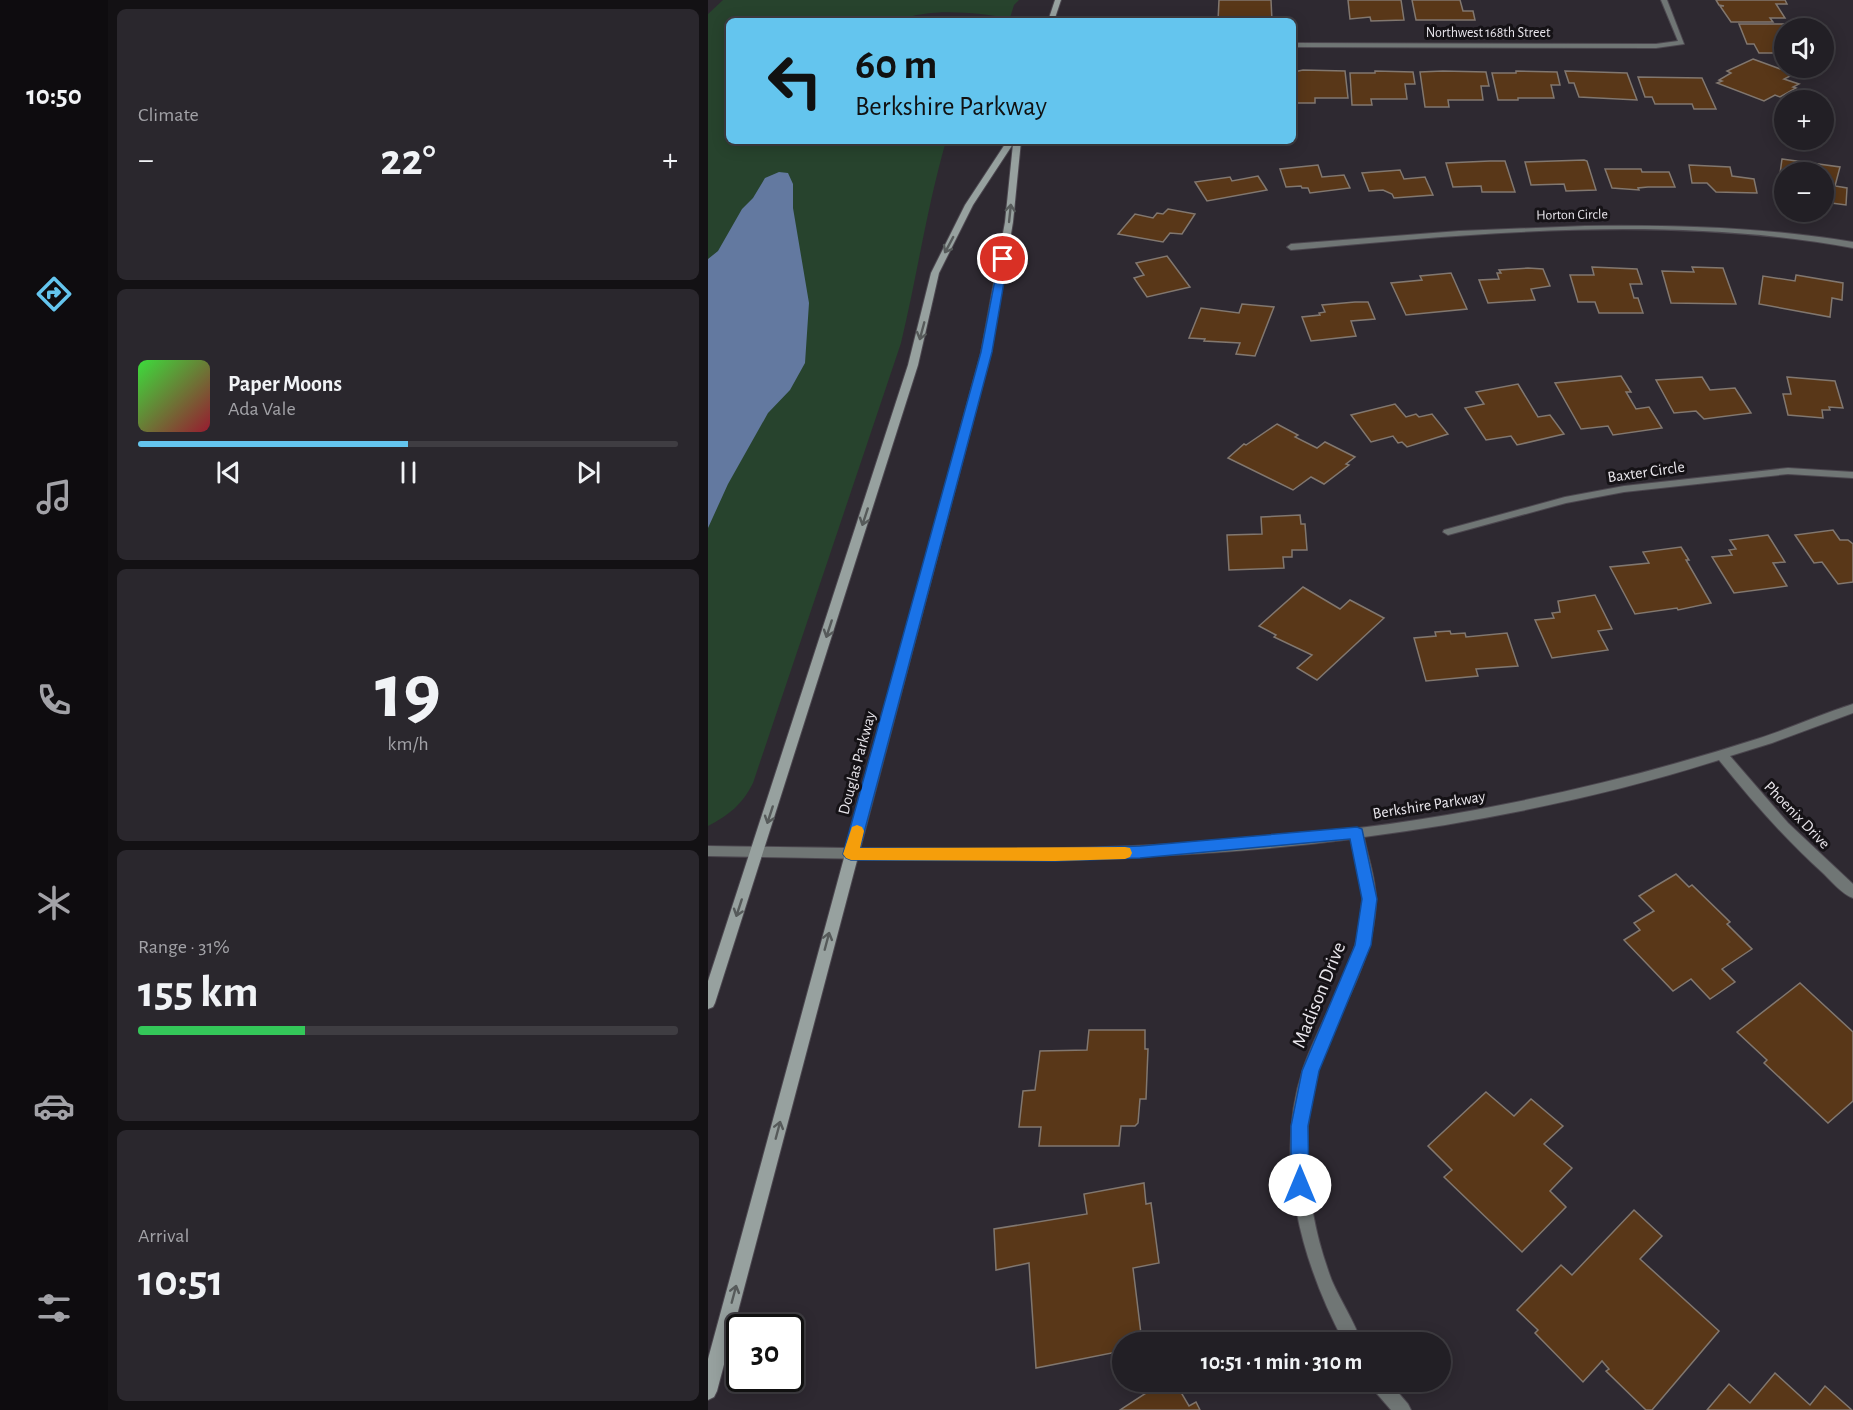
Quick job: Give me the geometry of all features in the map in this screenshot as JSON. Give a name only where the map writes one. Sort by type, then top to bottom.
[{"type":"main road","points":[[1052,18],[1058,0]]},
{"type":"main road","points":[[708,1004],[913,365],[935,273],[969,204],[1009,144]]},
{"type":"main road","name":"Douglas Parkway","points":[[708,1391],[987,352],[1009,222],[1017,144]]},
{"type":"street","name":"Northwest 168th Street","points":[[1296,45],[1656,45],[1682,42],[1664,0]]},
{"type":"street","name":"Horton Circle","points":[[1291,247],[1447,233],[1568,228],[1702,228],[1758,231],[1815,237],[1853,245]]},
{"type":"street","name":"Baxter Circle","points":[[1448,532],[1565,500],[1624,489],[1788,471],[1853,475]]},
{"type":"street","name":"Berkshire Parkway","points":[[708,851],[1055,855],[1140,852],[1357,833],[1458,818],[1586,792],[1722,755],[1809,726],[1853,708]]},
{"type":"street","name":"Phoenix Drive","points":[[1722,755],[1771,816],[1806,851],[1853,892]]},
{"type":"street","name":"Madison Drive","points":[[1347,1332],[1335,1311],[1313,1248],[1300,1185],[1300,1126],[1310,1071],[1363,945],[1370,899],[1357,833]]},
{"type":"street","points":[[1387,1392],[1402,1410]]},
{"type":"green space","points":[[723,0],[1019,0],[1014,5],[1010,18],[953,12],[924,14],[908,18],[726,18],[726,144],[945,144],[901,343],[753,783],[734,809],[708,826],[708,14]]},
{"type":"water","points":[[779,172],[788,173],[793,184],[793,208],[809,303],[805,363],[790,390],[768,413],[728,484],[708,528],[708,259],[718,251],[742,209],[753,198],[765,178]]},
{"type":"building","points":[[1219,0],[1271,0],[1272,18],[1218,18]]},
{"type":"building","points":[[1348,0],[1401,0],[1404,20],[1371,21],[1370,17],[1350,19]]},
{"type":"building","points":[[1412,0],[1460,0],[1463,11],[1473,11],[1475,20],[1416,20]]},
{"type":"building","points":[[1716,0],[1785,0],[1787,4],[1776,4],[1785,18],[1770,18],[1773,22],[1731,22],[1720,6],[1724,6],[1719,5]]},
{"type":"building","points":[[1739,24],[1774,24],[1774,53],[1759,53],[1754,44],[1747,44]]},
{"type":"building","points":[[1753,59],[1774,67],[1774,78],[1786,78],[1784,79],[1799,84],[1793,87],[1796,88],[1792,90],[1774,90],[1774,96],[1764,101],[1717,83],[1731,73],[1727,71]]},
{"type":"building","points":[[1296,71],[1345,71],[1348,98],[1315,98],[1315,103],[1296,103]]},
{"type":"building","points":[[1375,71],[1413,72],[1415,84],[1405,84],[1407,99],[1371,99],[1372,105],[1352,105],[1350,73],[1375,73]]},
{"type":"building","points":[[1516,71],[1557,72],[1560,85],[1551,85],[1554,98],[1498,100],[1492,73],[1516,73]]},
{"type":"building","points":[[1565,71],[1627,73],[1637,100],[1579,97],[1574,83],[1569,83]]},
{"type":"building","points":[[1420,72],[1486,72],[1489,86],[1481,86],[1483,100],[1448,100],[1449,107],[1425,107]]},
{"type":"building","points":[[1638,77],[1702,78],[1716,109],[1694,109],[1692,104],[1655,104],[1652,97],[1645,97]]},
{"type":"building","points":[[1782,159],[1804,162],[1782,162]]},
{"type":"building","points":[[1505,161],[1515,192],[1482,192],[1481,186],[1453,187],[1446,163]]},
{"type":"building","points":[[1587,161],[1596,190],[1566,191],[1564,184],[1531,185],[1525,162]]},
{"type":"building","points":[[1318,165],[1322,177],[1344,175],[1350,188],[1310,193],[1308,188],[1301,186],[1286,187],[1280,169]]},
{"type":"building","points":[[1689,165],[1730,167],[1732,176],[1754,179],[1757,193],[1716,192],[1707,183],[1692,183]]},
{"type":"building","points":[[1834,166],[1840,167],[1835,186],[1847,188],[1846,205],[1834,203]]},
{"type":"building","points":[[1605,169],[1669,172],[1675,187],[1648,187],[1638,188],[1639,190],[1612,188]]},
{"type":"building","points":[[1400,170],[1404,179],[1425,177],[1433,195],[1394,198],[1392,194],[1383,190],[1369,191],[1362,173]]},
{"type":"building","points":[[1258,176],[1267,190],[1207,201],[1195,182],[1230,177],[1232,181]]},
{"type":"building","points":[[1168,209],[1195,214],[1182,234],[1170,233],[1163,242],[1118,234],[1135,214],[1153,218],[1157,213],[1163,214]]},
{"type":"building","points":[[1167,256],[1190,287],[1147,297],[1134,278],[1144,275],[1136,263]]},
{"type":"building","points":[[1592,267],[1637,269],[1642,284],[1630,284],[1634,298],[1638,298],[1643,313],[1599,313],[1595,302],[1578,302],[1570,275],[1594,275]]},
{"type":"building","points":[[1692,267],[1723,268],[1736,304],[1671,303],[1662,271],[1694,272]]},
{"type":"building","points":[[1543,269],[1550,286],[1531,289],[1535,300],[1488,303],[1479,280],[1499,279],[1497,273],[1501,273],[1499,270]]},
{"type":"building","points":[[1451,273],[1467,309],[1406,315],[1391,283],[1422,280],[1420,276]]},
{"type":"building","points":[[1796,275],[1843,283],[1842,300],[1832,298],[1830,317],[1759,304],[1763,276],[1795,281]]},
{"type":"building","points":[[1368,302],[1375,319],[1351,321],[1356,336],[1311,341],[1302,317],[1320,315],[1319,313],[1325,312],[1322,305]]},
{"type":"building","points":[[1242,304],[1274,307],[1255,356],[1236,354],[1240,343],[1189,338],[1201,308],[1239,313]]},
{"type":"building","points":[[1621,376],[1631,392],[1626,392],[1636,409],[1649,407],[1662,428],[1613,435],[1608,426],[1581,429],[1555,383]]},
{"type":"building","points":[[1702,377],[1710,390],[1735,388],[1751,413],[1704,419],[1696,411],[1674,413],[1656,380]]},
{"type":"building","points":[[1787,377],[1835,381],[1843,408],[1829,407],[1830,410],[1822,410],[1823,418],[1788,415],[1783,394],[1791,394]]},
{"type":"building","points":[[1518,384],[1538,417],[1550,415],[1564,434],[1517,445],[1511,436],[1486,440],[1465,408],[1484,404],[1476,392]]},
{"type":"building","points":[[1395,404],[1406,417],[1416,414],[1419,417],[1432,414],[1448,434],[1407,447],[1402,442],[1398,443],[1393,436],[1371,442],[1351,415]]},
{"type":"building","points":[[1277,424],[1298,435],[1295,437],[1317,448],[1325,442],[1355,457],[1346,464],[1349,465],[1324,484],[1311,477],[1293,490],[1228,458],[1244,444],[1246,445]]},
{"type":"building","points":[[1300,515],[1301,524],[1305,524],[1307,550],[1292,550],[1292,557],[1283,557],[1284,568],[1229,570],[1227,535],[1262,534],[1261,517]]},
{"type":"building","points":[[1833,530],[1840,540],[1848,540],[1853,544],[1853,582],[1838,584],[1822,562],[1814,563],[1795,535]]},
{"type":"building","points":[[1768,535],[1785,562],[1773,563],[1787,586],[1734,593],[1712,557],[1732,555],[1729,550],[1736,549],[1730,540]]},
{"type":"building","points":[[1681,547],[1711,603],[1678,610],[1677,608],[1635,614],[1610,567],[1649,563],[1643,552]]},
{"type":"building","points":[[1303,587],[1340,609],[1350,600],[1384,618],[1317,680],[1297,668],[1312,655],[1274,637],[1276,635],[1259,626]]},
{"type":"building","points":[[1595,595],[1612,629],[1598,631],[1608,650],[1552,658],[1535,620],[1554,618],[1552,613],[1560,612],[1558,601]]},
{"type":"building","points":[[1450,631],[1451,634],[1465,633],[1466,637],[1507,633],[1518,666],[1476,669],[1478,676],[1426,681],[1414,638],[1436,636],[1435,632]]},
{"type":"building","points":[[1676,874],[1689,887],[1692,885],[1730,922],[1727,924],[1752,949],[1722,969],[1735,982],[1710,999],[1691,979],[1673,991],[1624,940],[1640,930],[1634,923],[1654,911],[1639,896]]},
{"type":"building","points":[[1800,983],[1853,1032],[1853,1101],[1828,1123],[1764,1063],[1767,1060],[1737,1032]]},
{"type":"building","points":[[1089,1030],[1145,1030],[1145,1049],[1148,1049],[1146,1099],[1140,1099],[1138,1123],[1135,1126],[1121,1126],[1119,1146],[1039,1146],[1041,1127],[1019,1127],[1023,1091],[1035,1090],[1040,1051],[1087,1050]]},
{"type":"building","points":[[1486,1092],[1514,1116],[1531,1099],[1563,1126],[1544,1144],[1572,1168],[1550,1191],[1566,1207],[1522,1252],[1444,1177],[1452,1170],[1428,1146]]},
{"type":"building","points":[[1144,1183],[1146,1204],[1151,1203],[1159,1263],[1133,1268],[1141,1332],[1112,1332],[1112,1353],[1036,1368],[1029,1263],[996,1270],[994,1229],[1087,1214],[1084,1194]]},
{"type":"building","points":[[1634,1210],[1662,1236],[1640,1259],[1719,1331],[1652,1410],[1646,1410],[1606,1371],[1609,1369],[1602,1361],[1583,1382],[1535,1333],[1538,1330],[1517,1310],[1561,1265],[1572,1275]]},
{"type":"building","points":[[1775,1373],[1810,1405],[1825,1386],[1852,1410],[1707,1410],[1729,1384],[1750,1403]]},
{"type":"building","points":[[1148,1392],[1181,1392],[1189,1406],[1196,1402],[1200,1410],[1120,1410]]},
{"type":"slow traffic","points":[[857,831],[851,854],[1125,853]]},
{"type":"route","points":[[1003,259],[987,352],[851,854],[1055,855],[1140,852],[1357,833],[1370,899],[1363,945],[1310,1071],[1300,1126],[1300,1185]]}]
